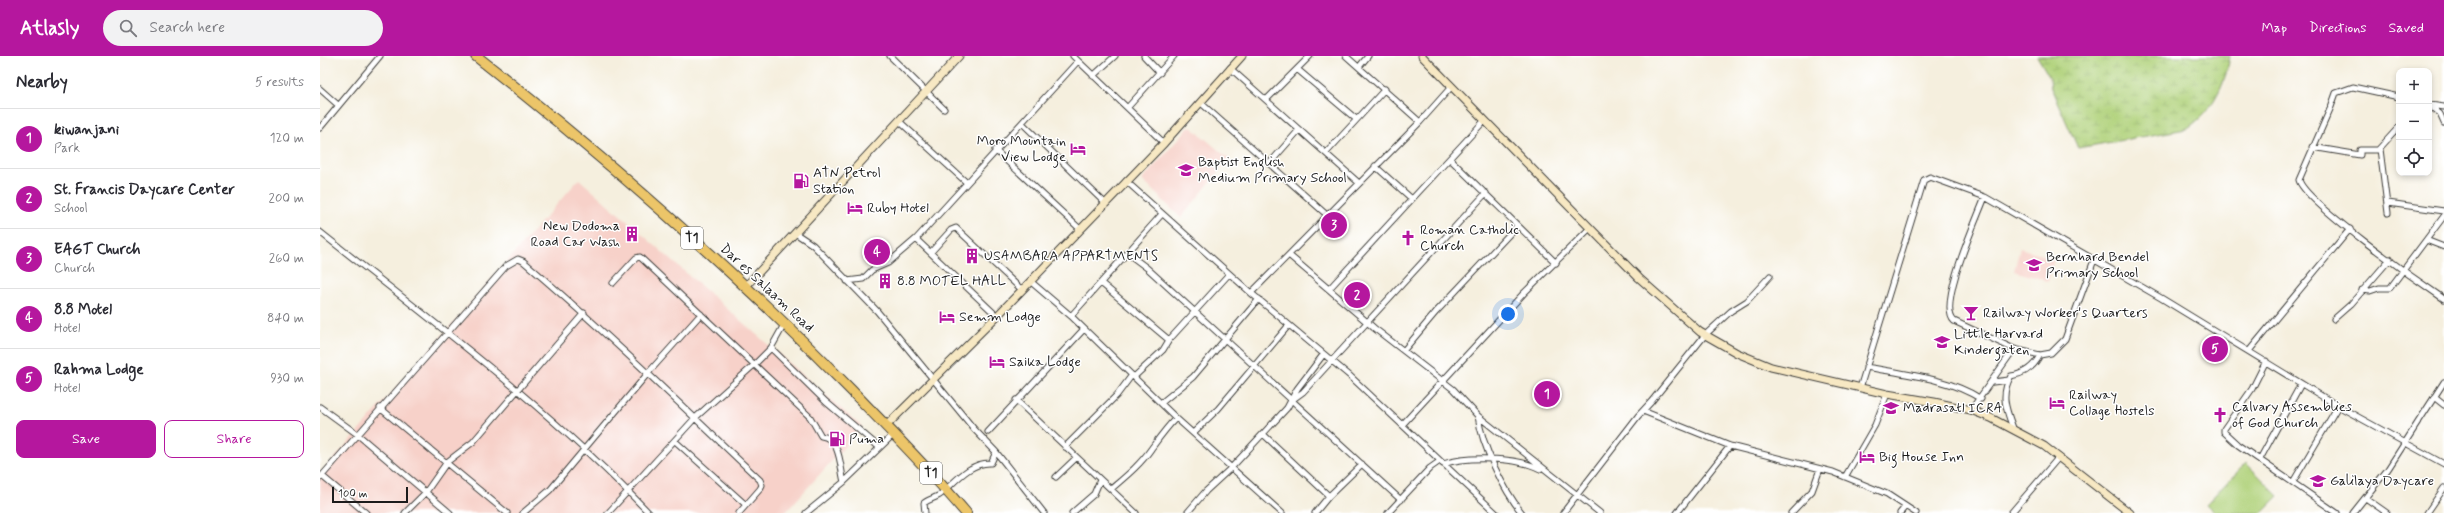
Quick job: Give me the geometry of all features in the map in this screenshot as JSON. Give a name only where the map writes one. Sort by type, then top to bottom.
[{"type":"highway","name":"Dar es Salaam Road","points":[[476,56],[610,165],[746,286],[785,323],[894,434],[946,489],[966,513]]},
{"type":"street","points":[[320,128],[380,56]]},
{"type":"street","points":[[890,56],[944,109]]},
{"type":"street","points":[[746,286],[959,56]]},
{"type":"street","points":[[1073,56],[1093,76],[1128,106],[1164,143]]},
{"type":"street","points":[[1093,76],[1115,56]]},
{"type":"street","points":[[1144,56],[1160,73]]},
{"type":"street","points":[[1128,106],[1160,73],[1174,56]]},
{"type":"street","points":[[886,426],[997,316],[1104,203],[1164,143],[1242,56]]},
{"type":"street","points":[[1266,100],[1310,56]]},
{"type":"street","points":[[1346,56],[1385,89],[1420,122]]},
{"type":"street","points":[[1359,67],[1368,56]]},
{"type":"street","points":[[1422,56],[1665,303],[1705,336],[1736,353],[1766,366],[1803,376],[1971,410],[2013,428],[2059,457],[2130,513]]},
{"type":"street","points":[[847,281],[863,279],[872,270],[888,263],[916,239],[966,182],[1078,61]]},
{"type":"street","points":[[1230,68],[1359,183]]},
{"type":"street","points":[[1297,69],[1356,119]]},
{"type":"street","points":[[1251,293],[1290,256],[1375,166],[1420,122],[1452,86]]},
{"type":"street","points":[[2396,96],[2353,87],[2336,93],[2299,176],[2300,184],[2305,191],[2350,229],[2444,299]]},
{"type":"street","points":[[320,89],[338,105]]},
{"type":"street","points":[[1326,153],[1385,89]]},
{"type":"street","points":[[1201,103],[1328,216]]},
{"type":"street","points":[[2432,105],[2444,107]]},
{"type":"street","points":[[2432,107],[2440,114],[2444,123]]},
{"type":"street","points":[[1329,289],[1485,120]]},
{"type":"street","points":[[899,121],[966,182]]},
{"type":"street","points":[[1022,123],[1104,203]]},
{"type":"street","points":[[1268,164],[1299,130]]},
{"type":"street","points":[[2312,147],[2360,155],[2360,150],[2372,151],[2380,149],[2396,130]]},
{"type":"street","points":[[2380,149],[2388,203],[2388,214]]},
{"type":"street","points":[[996,150],[1080,229]]},
{"type":"street","points":[[1450,159],[1556,263]]},
{"type":"street","points":[[1375,166],[1412,199]]},
{"type":"street","points":[[1860,388],[1924,180],[1936,178],[1984,197],[2266,361],[2338,406],[2444,464]]},
{"type":"street","points":[[1126,181],[1229,274],[1323,355],[1350,376],[1496,513]]},
{"type":"street","points":[[1187,513],[1206,491],[1232,467],[1263,434],[1292,400],[1303,392],[1486,193]]},
{"type":"street","points":[[1984,197],[1950,293],[1949,312],[1954,321],[2014,349],[2040,355],[2051,354],[2063,344],[2094,260]]},
{"type":"street","points":[[2388,203],[2444,210]]},
{"type":"street","points":[[1071,316],[1162,214]]},
{"type":"street","points":[[2362,290],[2370,291],[2379,288],[2390,288],[2444,216]]},
{"type":"street","points":[[1404,350],[1518,226]]},
{"type":"street","points":[[931,252],[951,230],[956,228],[1021,289]]},
{"type":"street","points":[[1402,426],[1524,293],[1590,228]]},
{"type":"street","points":[[2249,351],[2350,229]]},
{"type":"street","points":[[320,232],[519,390],[586,450],[649,513]]},
{"type":"street","points":[[795,233],[813,245],[877,311],[974,429],[996,452],[1044,513]]},
{"type":"street","points":[[916,239],[997,316]]},
{"type":"street","points":[[2426,240],[2444,247]]},
{"type":"street","points":[[1127,253],[1148,268],[1401,500]]},
{"type":"street","points":[[613,284],[638,256],[810,417],[821,436],[825,436],[838,449],[844,482]]},
{"type":"street","points":[[1290,256],[1367,321],[1463,398],[1478,416],[1600,513]]},
{"type":"street","points":[[366,513],[321,477],[357,434],[506,266],[518,259],[523,261],[584,313],[649,372],[760,480],[762,485],[760,489],[739,513]]},
{"type":"street","points":[[2334,319],[2351,304],[2390,259]]},
{"type":"street","points":[[1065,447],[1134,376],[1163,350],[1169,340],[1229,274]]},
{"type":"street","points":[[1563,513],[1643,411],[1705,336],[1731,311],[1747,301],[1770,276]]},
{"type":"street","points":[[1030,281],[1071,316],[1176,418],[1194,432],[1282,513]]},
{"type":"street","points":[[1101,283],[1169,340]]},
{"type":"street","points":[[1161,403],[1183,387],[1259,299]]},
{"type":"street","points":[[405,513],[426,492],[447,462],[473,442],[584,313]]},
{"type":"street","points":[[523,513],[550,490],[586,450],[649,372],[701,314]]},
{"type":"street","points":[[608,513],[695,418],[754,365],[770,348],[785,323]]},
{"type":"street","points":[[1194,432],[1218,409],[1289,325]]},
{"type":"street","points":[[988,432],[1016,400],[1019,400],[1084,329]]},
{"type":"street","points":[[770,348],[826,402],[880,447]]},
{"type":"street","points":[[1971,410],[1993,382],[2014,349]]},
{"type":"street","points":[[1292,400],[1297,389],[1323,355]]},
{"type":"street","points":[[2013,428],[2004,402],[2009,380],[2011,376],[2020,374],[2033,366],[2040,355]]},
{"type":"street","points":[[2266,361],[2252,389],[2223,431],[2238,445],[2337,513]]},
{"type":"street","points":[[1866,367],[1942,383],[1973,394],[1981,399]]},
{"type":"street","points":[[1993,382],[2009,380]]},
{"type":"street","points":[[2353,513],[2366,499],[2405,443],[2444,382]]},
{"type":"street","points":[[2260,459],[2301,384]]},
{"type":"street","points":[[1845,477],[1875,425],[1887,394]]},
{"type":"street","points":[[2434,397],[2444,405]]},
{"type":"street","points":[[1016,400],[1136,513]]},
{"type":"street","points":[[2293,482],[2338,406]]},
{"type":"street","points":[[320,407],[357,434],[450,513]]},
{"type":"street","points":[[380,408],[507,513]]},
{"type":"street","points":[[1643,411],[1730,446],[1820,469],[1845,477],[1887,494],[1916,513]]},
{"type":"street","points":[[1478,416],[1504,488],[1522,513]]},
{"type":"street","points":[[1111,489],[1135,467],[1151,449],[1160,434],[1176,418]]},
{"type":"street","points":[[806,513],[844,482],[894,434]]},
{"type":"street","points":[[1263,434],[1329,496]]},
{"type":"street","points":[[675,441],[746,505]]},
{"type":"street","points":[[1677,513],[1730,446]]},
{"type":"street","points":[[925,513],[924,503],[940,495],[981,462],[991,463],[996,452]]},
{"type":"street","points":[[2011,513],[2059,457]]},
{"type":"street","points":[[1056,477],[1076,458]]},
{"type":"street","points":[[1391,512],[1430,468],[1442,462],[1493,459],[1530,464],[1548,473]]},
{"type":"street","points":[[1315,513],[1329,496],[1362,464]]},
{"type":"street","points":[[1791,513],[1812,491],[1820,469]]},
{"type":"street","points":[[1072,513],[1094,494],[1100,480]]},
{"type":"street","points":[[2427,513],[2444,488]]},
{"type":"street","points":[[2366,499],[2387,513]]},
{"type":"street","points":[[1272,513],[1275,507]]},
{"type":"street","points":[[1900,513],[1905,507]]},
{"type":"shaded area","name":"Baptist English Medium Primary School","points":[[1190,126],[1229,159],[1181,218],[1142,180]]},
{"type":"shaded area","points":[[579,179],[862,427],[785,513],[320,513],[320,475]]},
{"type":"shaded area","name":"Bernhard Bendel Primary School","points":[[2020,248],[2054,259],[2048,281],[2014,271]]},
{"type":"green space","points":[[2037,56],[2230,56],[2225,77],[2216,97],[2203,115],[2186,129],[2078,148],[2051,88],[2050,78]]},
{"type":"green space","points":[[2246,463],[2279,496],[2262,513],[2215,513],[2206,504]]},
{"type":"place","name":"Moro Mountain View Lodge","points":[[1078,149]]},
{"type":"place","name":"Baptist English Medium Primary School","points":[[1186,170]]},
{"type":"place","name":"ATN Petrol Station","points":[[801,181]]},
{"type":"place","name":"Ruby Hotel","points":[[855,208]]},
{"type":"place","name":"EAGT Church","points":[[1334,225]]},
{"type":"place","name":"New Dodoma Road Car Wash","points":[[632,234]]},
{"type":"place","name":"Roman Catholic Church","points":[[1408,238]]},
{"type":"place","name":"8.8 Motel","points":[[877,252]]},
{"type":"place","name":"USAMBARA APPARTMENTS","points":[[972,256]]},
{"type":"place","name":"Bernhard Bendel Primary School","points":[[2034,265]]},
{"type":"place","name":"8.8 MOTEL HALL","points":[[885,281]]},
{"type":"place","name":"St. Francis Daycare Center","points":[[1357,295]]},
{"type":"place","name":"Railway Worker's Quarters","points":[[1971,313]]},
{"type":"place","name":"Semm Lodge","points":[[947,317]]},
{"type":"place","name":"Little Harvard Kindergaten","points":[[1942,342]]},
{"type":"place","name":"Rahma Lodge","points":[[2215,349]]},
{"type":"place","name":"Saika Lodge","points":[[997,362]]},
{"type":"place","name":"kiwanjani","points":[[1547,394]]},
{"type":"place","name":"Railway Collage Hostels","points":[[2057,403]]},
{"type":"place","name":"Madrasatl ICRA","points":[[1891,408]]},
{"type":"place","name":"Calvary Assemblies of God Church","points":[[2220,415]]},
{"type":"place","name":"Puma","points":[[837,439]]},
{"type":"place","name":"Big House Inn","points":[[1867,457]]},
{"type":"place","name":"Galilaya Daycare","points":[[2318,481]]}]
